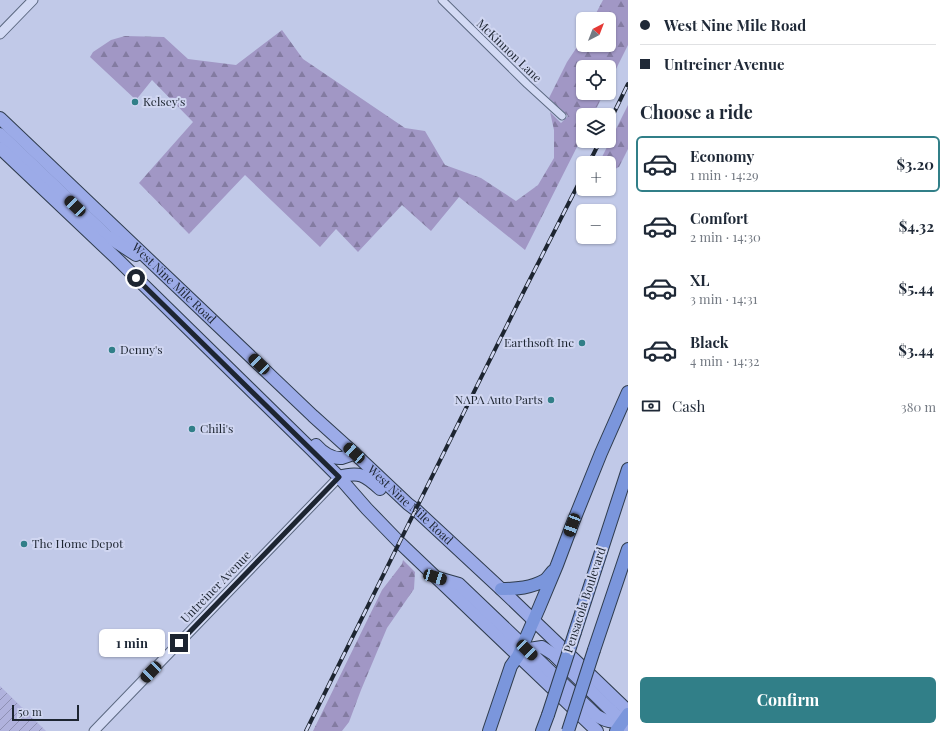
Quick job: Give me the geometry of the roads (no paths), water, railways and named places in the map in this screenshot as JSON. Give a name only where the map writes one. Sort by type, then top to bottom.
[{"type":"highway","points":[[489,731],[511,666],[522,650],[601,453],[628,392]]},
{"type":"highway","name":"Pensacola Boulevard","points":[[542,731],[628,469]]},
{"type":"highway","name":"Pensacola Boulevard","points":[[568,731],[628,549]]},
{"type":"highway","points":[[501,589],[521,589],[546,580],[557,565]]},
{"type":"main road","name":"West Nine Mile Road","points":[[0,118],[313,416],[534,620],[624,719]]},
{"type":"main road","points":[[0,134],[107,236],[161,271]]},
{"type":"main road","name":"West Nine Mile Road","points":[[0,148],[115,256],[255,394],[339,477],[366,509],[435,577],[459,584],[522,650]]},
{"type":"main road","points":[[255,394],[262,394],[270,398],[320,450],[327,455],[342,458],[354,453]]},
{"type":"main road","points":[[339,477],[350,474],[360,475],[370,480],[389,498],[408,504]]},
{"type":"main road","points":[[522,650],[597,716],[607,722],[624,719]]},
{"type":"main road","points":[[522,650],[597,731]]},
{"type":"street","points":[[0,34],[33,0]]},
{"type":"street","name":"McKinnon Lane","points":[[442,0],[527,84],[562,116]]},
{"type":"street","name":"Untreiner Avenue","points":[[94,731],[339,477]]},
{"type":"railway","points":[[616,109],[628,84]]},
{"type":"railway","points":[[592,156],[596,148]]},
{"type":"railway","points":[[306,731],[576,189]]},
{"type":"place","name":"Kelsey's","points":[[135,102]]},
{"type":"place","name":"Earthsoft Inc","points":[[582,343]]},
{"type":"place","name":"Denny's","points":[[112,350]]},
{"type":"place","name":"NAPA Auto Parts","points":[[551,400]]},
{"type":"place","name":"Chili's","points":[[192,429]]},
{"type":"place","name":"The Home Depot","points":[[24,544]]}]
